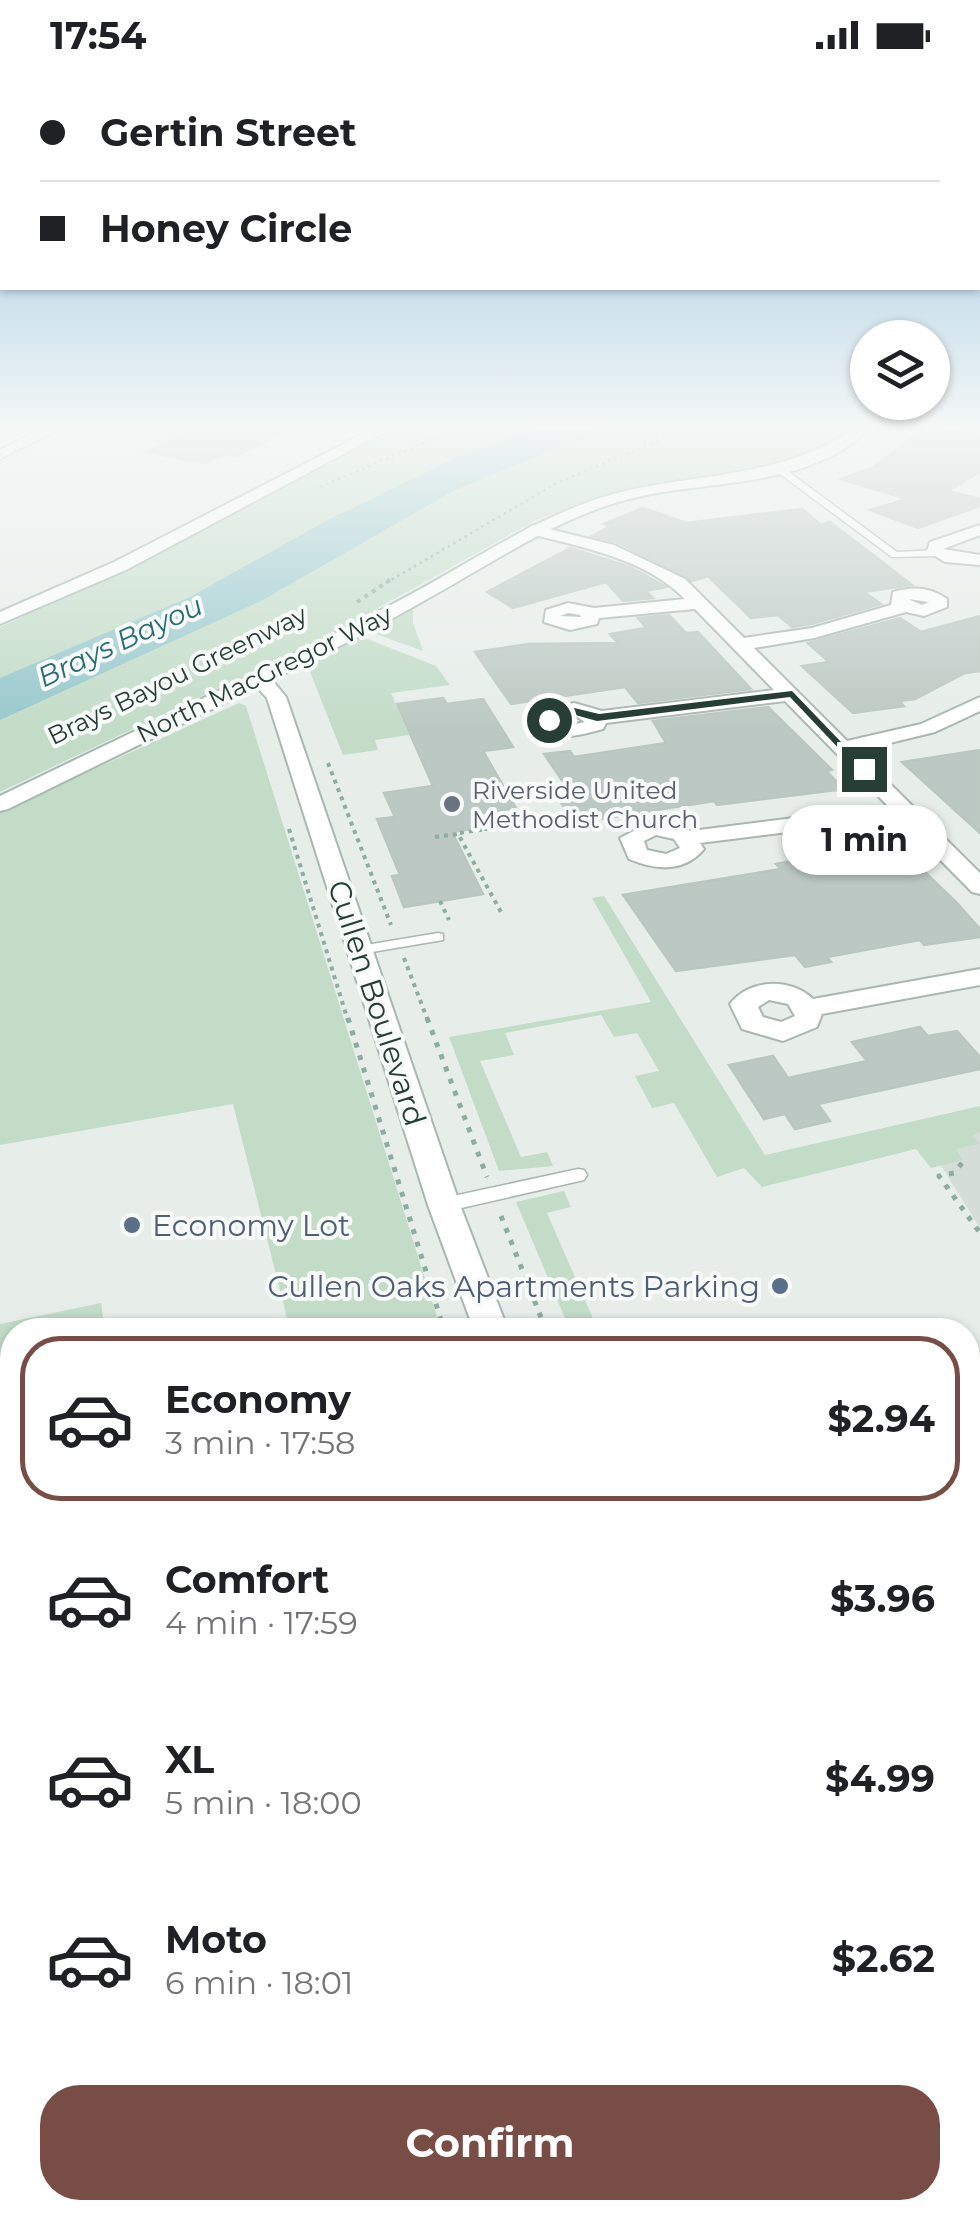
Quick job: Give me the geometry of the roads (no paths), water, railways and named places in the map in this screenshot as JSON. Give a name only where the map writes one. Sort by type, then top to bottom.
[{"type":"street","points":[[0,619],[120,566],[190,529]]},
{"type":"street","points":[[533,530],[608,548],[648,564],[701,603],[980,887]]},
{"type":"street","name":"North MacGregor Way","points":[[0,804],[398,609],[533,530]]},
{"type":"street","points":[[980,530],[936,546],[940,554],[980,560]]},
{"type":"street","points":[[591,614],[701,603]]},
{"type":"street","points":[[744,644],[814,633],[903,606]]},
{"type":"street","name":"Cullen Boulevard","points":[[260,678],[276,697],[444,1205],[486,1318]]},
{"type":"street","points":[[597,718],[792,694]]},
{"type":"street","points":[[845,748],[928,728],[980,703]]},
{"type":"street","points":[[688,838],[903,811]]},
{"type":"street","points":[[808,1008],[980,976]]},
{"type":"lane","points":[[861,529],[895,555],[940,554]]},
{"type":"lane","points":[[360,950],[438,937]]},
{"type":"lane","points":[[444,1205],[578,1176]]},
{"type":"water","name":"Brays Bayou","points":[[311,529],[386,529],[259,602],[0,720],[0,678],[190,597]]},
{"type":"place","name":"Riverside United Methodist Church","points":[[452,804]]},
{"type":"place","name":"Economy Lot","points":[[132,1225]]},
{"type":"place","name":"Cullen Oaks Apartments Parking","points":[[780,1286]]}]
